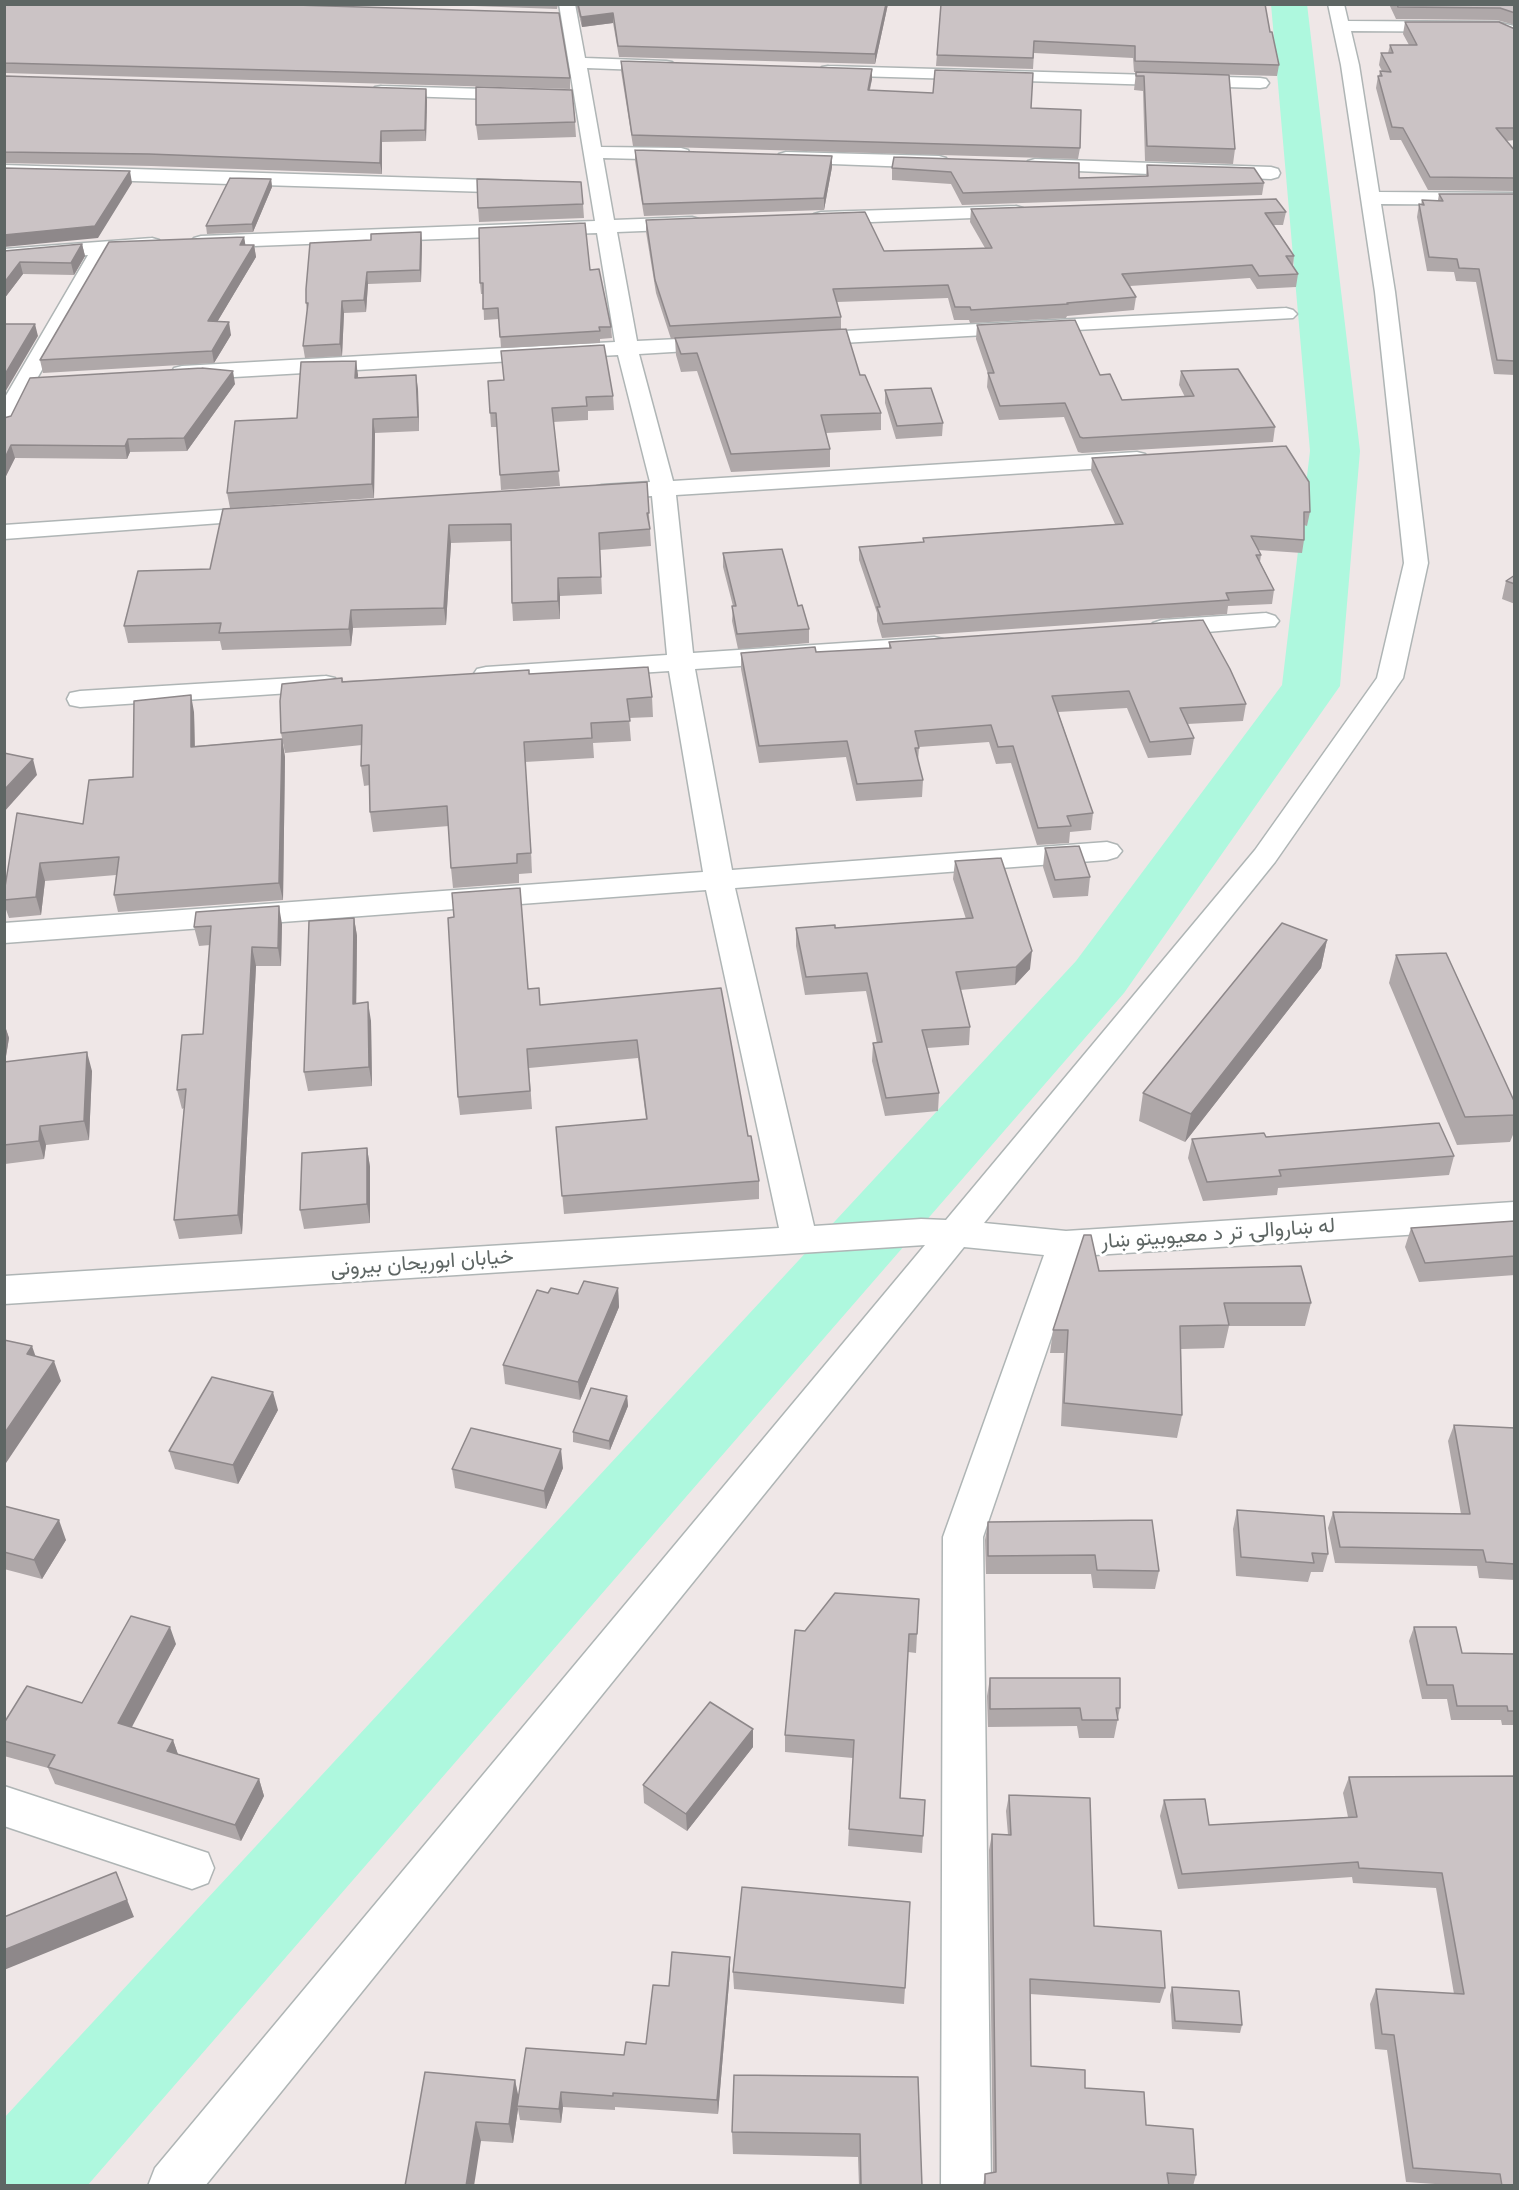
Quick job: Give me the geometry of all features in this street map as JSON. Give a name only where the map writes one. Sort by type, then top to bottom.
[{"type":"street","points":[[564,12],[578,63],[571,96],[592,152],[587,189],[606,225],[627,348],[663,488],[681,663],[719,881],[799,1239]]},
{"type":"street","points":[[173,2186],[938,1233],[1265,856],[1390,678],[1416,563],[1385,292],[1350,65],[1339,15],[1497,27],[1504,28],[1515,35]]},
{"type":"street","points":[[578,63],[685,67]]},
{"type":"street","points":[[805,70],[1260,83]]},
{"type":"street","points":[[359,90],[536,95]]},
{"type":"street","points":[[592,152],[700,155]]},
{"type":"street","points":[[771,157],[962,163]]},
{"type":"street","points":[[1021,165],[1271,173]]},
{"type":"street","points":[[4,171],[540,187]]},
{"type":"street","points":[[1370,198],[1515,199]]},
{"type":"street","points":[[808,219],[1033,211]]},
{"type":"street","points":[[4,255],[103,246],[712,222]]},
{"type":"street","points":[[4,423],[24,382],[103,246]]},
{"type":"street","points":[[780,340],[1286,314]]},
{"type":"street","points":[[166,374],[744,342]]},
{"type":"street","points":[[24,382],[48,381]]},
{"type":"street","points":[[579,493],[1158,458]]},
{"type":"street","points":[[4,532],[292,513]]},
{"type":"street","points":[[1134,630],[1266,621]]},
{"type":"street","points":[[457,676],[681,663],[955,643]]},
{"type":"street","points":[[80,699],[351,682]]},
{"type":"street","points":[[4,933],[1107,851]]},
{"type":"street","name":"له ښاروالۍ تر د معیوبیتو ښار","points":[[840,1237],[938,1233],[1066,1244],[1515,1215]]},
{"type":"street","name":"خیابان ابوریحان بیرونی","points":[[4,1290],[840,1237]]},
{"type":"street","points":[[966,2186],[963,1537],[1066,1244]]},
{"type":"street","points":[[4,1806],[192,1868]]},
{"type":"building","points":[[4,4],[262,4],[559,13],[570,78],[4,63]]},
{"type":"building","points":[[578,4],[886,4],[875,54],[618,46],[613,13],[581,17]]},
{"type":"building","points":[[941,4],[1265,4],[1279,65],[1135,61],[1135,46],[1034,41],[1033,58],[937,55]]},
{"type":"building","points":[[1397,4],[1515,4],[1515,13],[1500,8],[1398,7]]},
{"type":"building","points":[[1405,22],[1499,22],[1515,29],[1515,128],[1496,128],[1515,151],[1515,178],[1430,177],[1403,128],[1392,127],[1378,76],[1382,76],[1380,71],[1391,72],[1381,53],[1393,53],[1390,45],[1417,45]]},
{"type":"building","points":[[621,61],[872,69],[868,90],[933,93],[935,70],[1033,73],[1031,108],[1081,110],[1080,148],[632,135]]},
{"type":"building","points":[[1136,72],[1229,75],[1235,149],[1147,146],[1144,76],[1136,76]]},
{"type":"building","points":[[4,76],[426,89],[425,130],[381,131],[380,163],[149,154],[4,152]]},
{"type":"building","points":[[476,87],[572,90],[575,122],[476,125]]},
{"type":"building","points":[[635,150],[832,156],[824,198],[643,204]]},
{"type":"building","points":[[894,157],[1079,163],[1079,178],[1148,176],[1147,165],[1254,168],[1264,183],[963,193],[951,172],[892,168]]},
{"type":"building","points":[[4,168],[130,171],[95,226],[4,235]]},
{"type":"building","points":[[230,178],[271,179],[252,224],[206,226]]},
{"type":"building","points":[[477,179],[581,182],[583,204],[478,208]]},
{"type":"building","points":[[1439,194],[1515,194],[1515,361],[1497,360],[1479,269],[1459,268],[1457,259],[1429,257],[1419,204],[1424,205],[1422,200],[1443,201]]},
{"type":"building","points":[[1276,199],[1286,212],[1265,213],[1294,256],[1286,256],[1298,274],[1259,276],[1252,265],[1122,274],[1136,297],[971,310],[970,307],[955,307],[948,285],[833,289],[841,317],[670,326],[655,280],[646,220],[865,212],[884,251],[992,248],[971,209]]},
{"type":"building","points":[[585,223],[590,270],[599,269],[611,327],[599,327],[600,331],[500,337],[498,308],[483,309],[479,228]]},
{"type":"building","points":[[421,232],[420,270],[367,272],[364,300],[342,301],[340,344],[303,346],[308,303],[306,303],[306,289],[310,243],[371,240],[371,234]]},
{"type":"building","points":[[244,237],[240,245],[254,245],[208,321],[229,322],[212,351],[40,360],[109,242]]},
{"type":"building","points":[[82,244],[71,263],[20,262],[4,283],[4,251]]},
{"type":"building","points":[[1075,320],[1100,375],[1110,374],[1122,400],[1194,396],[1181,371],[1238,369],[1275,427],[1083,438],[1080,437],[1065,403],[1000,406],[988,373],[994,373],[977,325]]},
{"type":"building","points":[[4,324],[35,324],[4,376]]},
{"type":"building","points":[[846,329],[860,375],[865,375],[881,413],[821,415],[830,449],[731,454],[697,353],[681,354],[675,338]]},
{"type":"building","points":[[604,345],[613,396],[586,397],[587,406],[552,408],[559,471],[500,475],[496,413],[490,413],[488,381],[504,380],[501,351]]},
{"type":"building","points":[[356,361],[355,378],[416,375],[418,417],[373,419],[372,484],[227,493],[235,421],[297,418],[301,362]]},
{"type":"building","points":[[202,368],[233,371],[184,438],[128,439],[125,446],[11,445],[4,460],[4,418],[11,416],[30,378]]},
{"type":"building","points":[[931,388],[943,423],[897,426],[885,390]]},
{"type":"building","points":[[1286,446],[1309,482],[1310,512],[1304,512],[1304,540],[1251,536],[1261,555],[1256,555],[1274,590],[1226,593],[1229,600],[883,624],[877,607],[880,607],[859,547],[924,542],[923,538],[1123,524],[1092,458]]},
{"type":"building","points":[[647,482],[649,513],[647,513],[650,529],[599,533],[601,577],[558,578],[558,601],[512,603],[511,524],[449,525],[444,608],[351,610],[349,629],[219,633],[221,623],[124,626],[138,571],[210,569],[223,509]]},
{"type":"building","points":[[782,549],[798,606],[802,605],[809,629],[737,634],[732,606],[736,606],[723,553]]},
{"type":"building","points":[[1515,575],[1515,584],[1506,581]]},
{"type":"building","points":[[1203,620],[1246,704],[1180,708],[1194,738],[1150,742],[1129,691],[1052,696],[1093,813],[1067,816],[1071,826],[1038,828],[1013,746],[998,747],[991,725],[915,731],[919,748],[915,748],[923,780],[857,784],[847,741],[759,746],[741,653],[815,647],[816,652],[891,648],[889,642]]},
{"type":"building","points":[[648,667],[652,697],[627,699],[630,721],[591,723],[592,738],[524,742],[531,853],[517,854],[517,863],[451,868],[447,806],[370,812],[369,765],[361,766],[362,725],[281,733],[282,684],[342,678],[342,682],[529,670],[529,674]]},
{"type":"building","points":[[191,695],[191,747],[282,739],[279,883],[114,895],[119,857],[40,863],[36,897],[4,900],[17,813],[83,824],[89,780],[133,777],[134,701]]},
{"type":"building","points":[[4,753],[33,759],[4,790]]},
{"type":"building","points":[[1079,846],[1090,877],[1055,880],[1045,848]]},
{"type":"building","points":[[1001,858],[1032,951],[1016,967],[956,972],[970,1027],[922,1030],[939,1093],[886,1098],[873,1043],[882,1042],[867,973],[806,977],[796,928],[835,925],[835,928],[973,918],[955,861]]},
{"type":"building","points":[[520,888],[528,989],[539,988],[540,1005],[721,988],[748,1136],[751,1136],[759,1181],[562,1196],[556,1127],[647,1119],[637,1040],[527,1049],[530,1091],[458,1097],[448,918],[454,917],[452,893]]},
{"type":"building","points":[[279,906],[278,948],[252,947],[238,1215],[174,1220],[186,1089],[177,1090],[182,1035],[203,1034],[211,926],[194,927],[196,912]]},
{"type":"building","points":[[354,918],[353,1004],[368,1002],[369,1067],[304,1072],[309,921]]},
{"type":"building","points":[[1282,923],[1327,940],[1191,1114],[1143,1093]]},
{"type":"building","points":[[1446,953],[1515,1103],[1515,1115],[1465,1117],[1396,955]]},
{"type":"building","points":[[87,1052],[84,1121],[40,1126],[39,1141],[4,1145],[4,1062]]},
{"type":"building","points":[[1439,1123],[1454,1156],[1279,1170],[1281,1176],[1207,1182],[1192,1139],[1264,1133],[1266,1137]]},
{"type":"building","points":[[367,1148],[367,1204],[300,1210],[302,1153]]},
{"type":"building","points":[[1515,1221],[1515,1256],[1425,1263],[1411,1228]]},
{"type":"building","points":[[1084,1235],[1091,1235],[1099,1271],[1301,1266],[1311,1303],[1224,1303],[1229,1325],[1180,1326],[1182,1415],[1064,1403],[1068,1330],[1053,1330]]},
{"type":"building","points":[[584,1281],[618,1288],[578,1382],[503,1365],[537,1290],[548,1293],[551,1288],[578,1294]]},
{"type":"building","points":[[4,1340],[32,1346],[27,1354],[54,1361],[4,1434]]},
{"type":"building","points":[[212,1377],[273,1392],[233,1465],[169,1451]]},
{"type":"building","points":[[591,1388],[627,1396],[609,1441],[573,1432]]},
{"type":"building","points":[[1454,1425],[1515,1428],[1515,1564],[1486,1562],[1483,1550],[1340,1547],[1333,1512],[1470,1514]]},
{"type":"building","points":[[471,1428],[561,1449],[544,1491],[452,1469]]},
{"type":"building","points":[[4,1506],[59,1520],[34,1560],[4,1552]]},
{"type":"building","points":[[1237,1510],[1324,1516],[1328,1554],[1312,1553],[1314,1563],[1241,1557]]},
{"type":"building","points":[[1152,1520],[1159,1571],[1097,1570],[1095,1555],[988,1556],[988,1522]]},
{"type":"building","points":[[835,1593],[919,1599],[917,1634],[909,1634],[900,1798],[925,1800],[923,1836],[849,1829],[854,1740],[785,1735],[795,1630],[805,1631]]},
{"type":"building","points":[[131,1616],[170,1627],[118,1723],[173,1740],[167,1751],[259,1779],[235,1825],[48,1767],[55,1755],[4,1741],[4,1723],[27,1686],[82,1703]]},
{"type":"building","points":[[1414,1627],[1456,1627],[1462,1653],[1515,1654],[1515,1711],[1508,1711],[1507,1706],[1457,1706],[1453,1685],[1427,1685]]},
{"type":"building","points":[[990,1678],[1120,1678],[1120,1708],[1116,1708],[1118,1720],[1082,1720],[1080,1708],[990,1709]]},
{"type":"building","points":[[710,1702],[753,1729],[686,1814],[643,1785]]},
{"type":"building","points":[[1515,1776],[1515,2186],[1502,2186],[1500,2174],[1413,2168],[1394,2035],[1382,2034],[1376,1989],[1464,1994],[1442,1873],[1359,1868],[1358,1862],[1182,1874],[1164,1800],[1205,1799],[1209,1825],[1357,1817],[1349,1777]]},
{"type":"building","points":[[1009,1795],[1090,1798],[1094,1926],[1161,1931],[1165,1988],[1030,1979],[1031,2066],[1085,2070],[1085,2088],[1144,2092],[1146,2125],[1193,2129],[1196,2175],[1167,2173],[1169,2186],[985,2186],[985,2174],[996,2172],[992,1834],[1011,1835]]},
{"type":"building","points":[[116,1872],[127,1900],[4,1950],[4,1917]]},
{"type":"building","points":[[742,1887],[910,1902],[905,1988],[733,1972]]},
{"type":"building","points":[[672,1952],[730,1957],[717,2100],[561,2092],[559,2109],[517,2106],[526,2048],[624,2055],[626,2042],[646,2044],[653,1985],[669,1986]]},
{"type":"building","points":[[1172,1987],[1239,1991],[1242,2025],[1175,2021]]},
{"type":"building","points":[[425,2072],[515,2080],[509,2124],[476,2122],[466,2186],[405,2186]]},
{"type":"building","points":[[734,2075],[918,2077],[922,2186],[861,2186],[860,2134],[732,2132]]},
{"type":"waterway","points":[[15,2186],[1100,977],[1311,686],[1335,451],[1289,4]]}]
